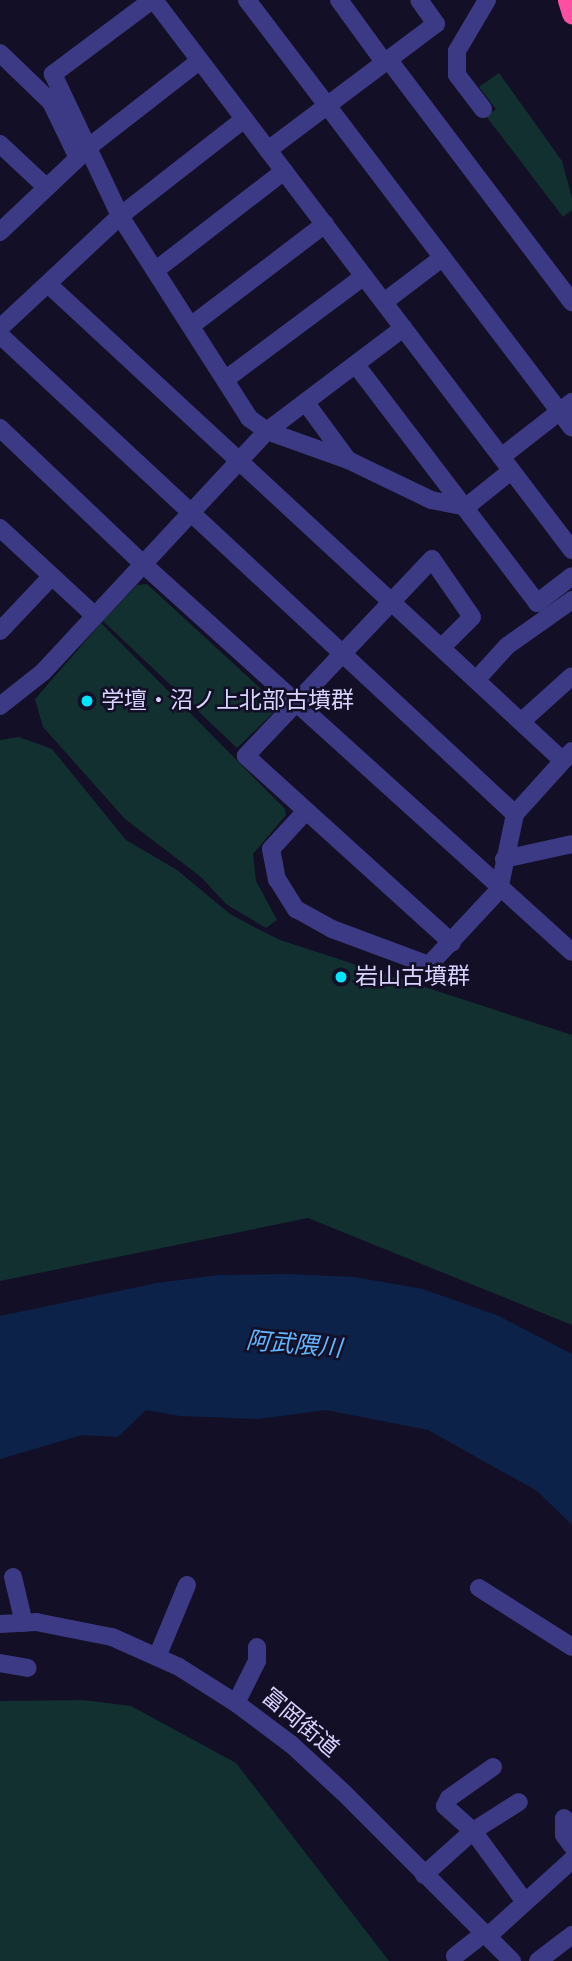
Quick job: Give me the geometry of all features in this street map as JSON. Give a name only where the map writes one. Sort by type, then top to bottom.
[{"type":"highway","points":[[568,0],[572,13]]},
{"type":"street","points":[[466,507],[431,500],[348,460],[267,431],[249,418],[120,216],[90,146],[53,74],[153,0],[572,550]]},
{"type":"street","points":[[247,0],[442,258],[566,406],[572,428]]},
{"type":"street","points":[[339,0],[572,302]]},
{"type":"street","points":[[268,150],[436,24],[419,0]]},
{"type":"street","points":[[483,109],[457,75],[457,51],[487,0]]},
{"type":"street","points":[[0,53],[51,102],[78,158],[0,232]]},
{"type":"street","points":[[90,146],[199,61]]},
{"type":"street","points":[[0,328],[120,216],[244,120]]},
{"type":"street","points":[[0,144],[47,187]]},
{"type":"street","points":[[156,270],[284,171]]},
{"type":"street","points":[[192,325],[325,224]]},
{"type":"street","points":[[384,302],[442,258]]},
{"type":"street","points":[[226,379],[363,276]]},
{"type":"street","points":[[48,284],[522,721],[569,756],[515,814],[499,890],[429,965],[332,929],[296,909],[277,879],[271,849],[305,812]]},
{"type":"street","points":[[0,706],[25,689],[267,431],[403,328]]},
{"type":"street","points":[[0,335],[515,814]]},
{"type":"street","points":[[356,365],[537,603],[572,576]]},
{"type":"street","points":[[306,403],[348,460]]},
{"type":"street","points":[[466,507],[566,406]]},
{"type":"street","points":[[0,428],[143,564],[499,890],[572,952]]},
{"type":"street","points":[[0,528],[95,616]]},
{"type":"street","points":[[442,647],[472,617],[432,559],[246,755],[305,812],[452,943]]},
{"type":"street","points":[[0,631],[51,577]]},
{"type":"street","points":[[477,679],[507,646],[572,600]]},
{"type":"street","points":[[522,721],[572,676]]},
{"type":"street","points":[[504,859],[572,844]]},
{"type":"street","points":[[13,1577],[24,1623]]},
{"type":"street","points":[[157,1657],[187,1585]]},
{"type":"street","points":[[479,1588],[572,1647]]},
{"type":"street","name":"富岡街道","points":[[0,1624],[24,1623],[112,1637],[157,1657],[236,1703],[292,1745],[512,1961]]},
{"type":"street","points":[[236,1703],[257,1661],[257,1647]]},
{"type":"street","points":[[0,1663],[28,1668]]},
{"type":"street","points":[[493,1767],[449,1798],[445,1806],[473,1831],[525,1902]]},
{"type":"street","points":[[424,1875],[473,1831],[519,1802]]},
{"type":"street","points":[[564,1818],[564,1835],[572,1846]]},
{"type":"street","points":[[455,1956],[485,1935],[572,1860]]},
{"type":"street","points":[[538,1961],[572,1935]]},
{"type":"green space","points":[[499,73],[562,161],[572,198],[572,210],[563,217],[486,116],[496,109],[479,87]]},
{"type":"green space","points":[[147,584],[273,700],[273,713],[237,748],[103,621],[137,585]]},
{"type":"green space","points":[[101,623],[285,809],[286,815],[253,854],[256,881],[277,920],[266,928],[226,904],[201,877],[125,819],[43,727],[35,699]]},
{"type":"green space","points":[[19,737],[52,749],[126,840],[177,870],[230,914],[280,940],[572,1035],[572,1325],[308,1218],[0,1281],[0,740]]},
{"type":"green space","points":[[83,1700],[131,1706],[236,1763],[389,1961],[0,1961],[0,1701]]},
{"type":"water","name":"阿武隈川","points":[[218,1275],[354,1277],[423,1289],[499,1316],[572,1354],[572,1525],[537,1491],[428,1430],[326,1410],[258,1419],[180,1416],[146,1410],[118,1437],[82,1435],[0,1459],[0,1316],[157,1283]]},
{"type":"place","name":"学壇・沼ノ上北部古墳群","points":[[87,701]]},
{"type":"place","name":"岩山古墳群","points":[[341,977]]}]
